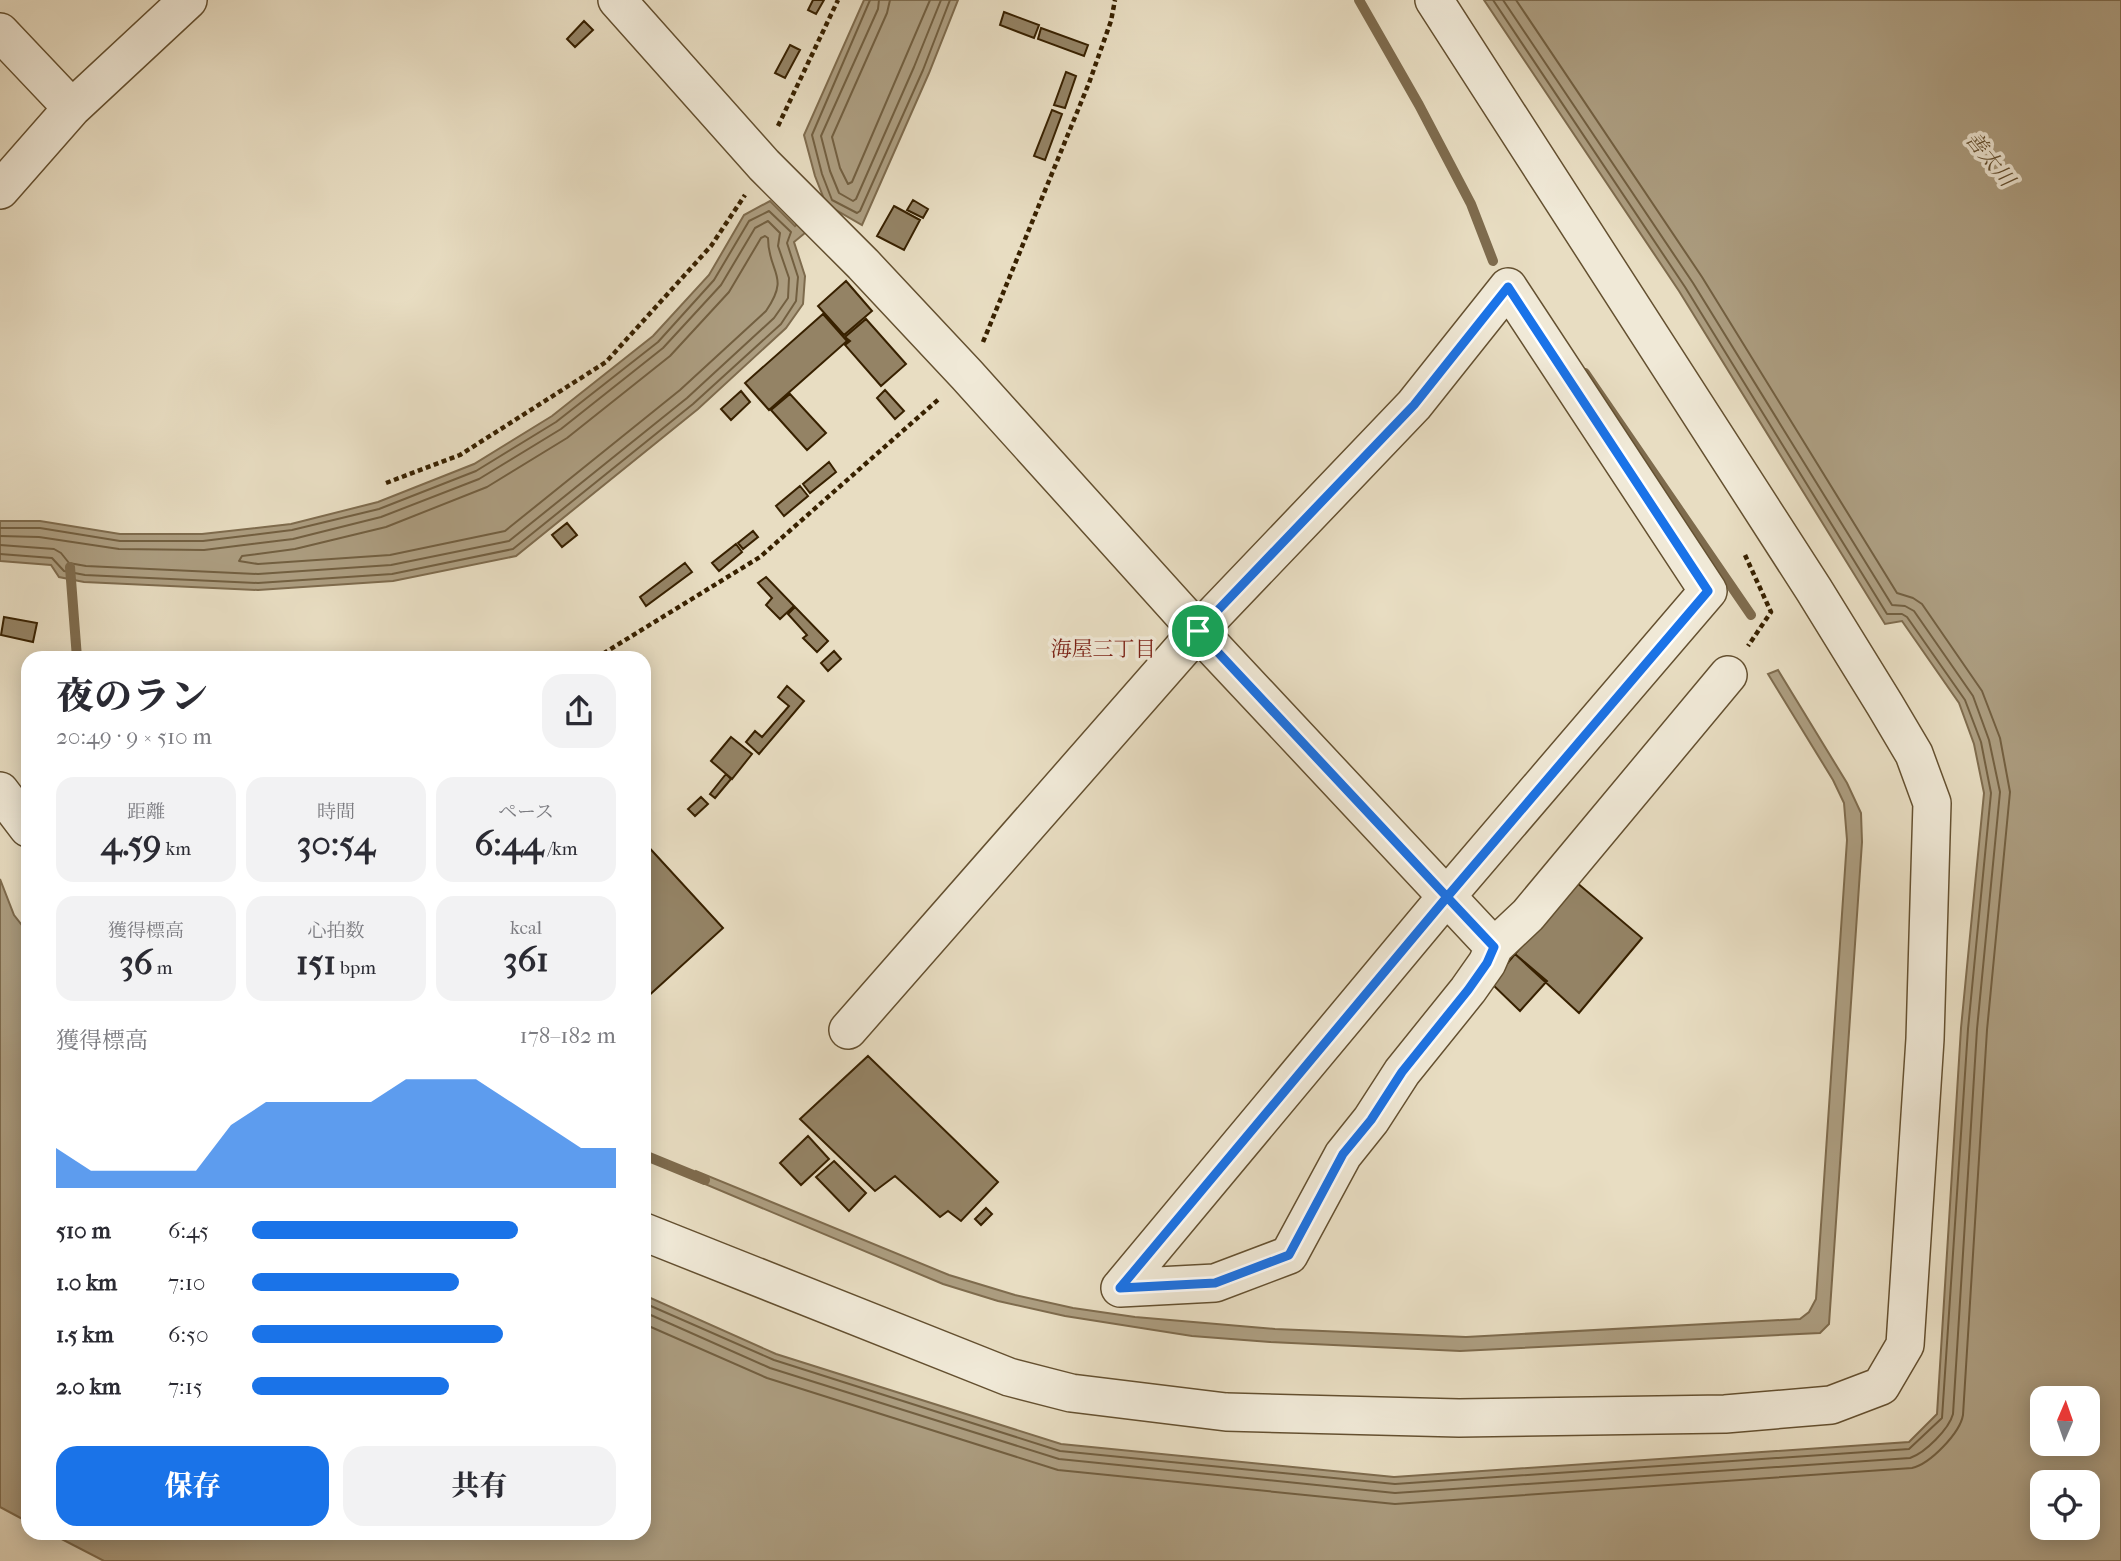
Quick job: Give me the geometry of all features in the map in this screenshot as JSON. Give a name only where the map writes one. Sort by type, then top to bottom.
[{"type":"street","points":[[0,190],[72,108],[188,0]]},
{"type":"street","points":[[617,0],[763,164],[863,264],[967,375],[1198,631],[1494,947]]},
{"type":"street","points":[[651,1235],[1009,1377],[1071,1393],[1135,1402],[1226,1412],[1432,1417],[1725,1414],[1831,1405],[1881,1386],[1905,1345],[1924,1039],[1932,803],[1914,754],[1878,694],[1434,0]]},
{"type":"street","points":[[0,32],[72,108]]},
{"type":"street","points":[[848,1030],[1198,631],[1414,405],[1508,287],[1708,591],[1447,897],[1120,1288],[1215,1283],[1289,1255],[1343,1154],[1371,1120],[1402,1072],[1468,990],[1487,963],[1494,947],[1528,915],[1728,675]]},
{"type":"street","points":[[0,791],[21,819]]},
{"type":"path","points":[[386,483],[460,456],[606,362],[711,246],[763,164],[838,0]]},
{"type":"path","points":[[607,651],[760,557],[967,375],[993,321],[1089,83],[1111,21],[1115,0]]},
{"type":"path","points":[[1728,675],[1771,612],[1743,552]]},
{"type":"water","points":[[864,0],[958,0],[862,225],[834,209],[794,242],[805,276],[803,304],[786,328],[698,409],[516,556],[393,581],[258,590],[84,582],[59,577],[51,565],[0,561],[0,521],[40,521],[120,534],[202,534],[291,524],[378,502],[474,464],[552,416],[653,336],[709,275],[744,215],[770,201],[795,226],[824,199],[804,135]]},
{"type":"water","name":"善太川","points":[[1484,0],[2121,0],[2121,1561],[104,1561],[64,1540],[651,1540],[651,1298],[776,1354],[1061,1444],[1394,1477],[1909,1442],[1937,1414],[1961,1028],[1984,793],[1974,744],[1959,703],[1902,621],[1885,624],[1679,291]]},
{"type":"water","points":[[1778,670],[1847,783],[1861,813],[1862,842],[1829,1324],[1820,1333],[1460,1351],[1192,1336],[1065,1316],[998,1301],[943,1284],[693,1179],[696,1171],[949,1275],[1015,1295],[1073,1308],[1135,1317],[1275,1329],[1466,1337],[1800,1319],[1809,1312],[1816,1299],[1847,840],[1844,803],[1833,780],[1768,674]]},
{"type":"water","points":[[0,879],[14,915],[21,924],[21,1518],[0,1507]]},
{"type":"building","points":[[813,0],[824,0],[816,14],[808,10]]},
{"type":"building","points":[[1004,12],[1039,25],[1034,38],[1000,25]]},
{"type":"building","points":[[584,21],[593,30],[575,47],[567,39]]},
{"type":"building","points":[[1041,28],[1088,45],[1084,56],[1038,39]]},
{"type":"building","points":[[790,45],[800,50],[785,78],[775,73]]},
{"type":"building","points":[[1066,72],[1076,76],[1065,108],[1054,105]]},
{"type":"building","points":[[1052,110],[1062,114],[1045,160],[1034,156]]},
{"type":"building","points":[[913,200],[928,209],[923,218],[907,210]]},
{"type":"building","points":[[894,206],[920,220],[904,250],[877,236]]},
{"type":"building","points":[[846,281],[872,311],[844,335],[818,306]]},
{"type":"building","points":[[823,314],[847,341],[769,410],[745,383]]},
{"type":"building","points":[[866,319],[906,364],[881,386],[845,345],[850,341],[845,337]]},
{"type":"building","points":[[885,390],[904,411],[895,419],[877,398]]},
{"type":"building","points":[[741,391],[750,402],[731,420],[721,409]]},
{"type":"building","points":[[790,394],[826,433],[807,450],[771,410]]},
{"type":"building","points":[[829,462],[836,472],[810,493],[803,484]]},
{"type":"building","points":[[800,486],[808,496],[784,516],[776,506]]},
{"type":"building","points":[[567,523],[577,535],[562,547],[552,535]]},
{"type":"building","points":[[753,531],[758,537],[743,549],[738,543]]},
{"type":"building","points":[[736,544],[742,552],[719,571],[712,563]]},
{"type":"building","points":[[685,563],[692,572],[646,606],[640,597]]},
{"type":"building","points":[[766,577],[794,606],[780,619],[766,605],[772,598],[758,583]]},
{"type":"building","points":[[795,607],[828,641],[817,652],[803,638],[807,635],[788,614]]},
{"type":"building","points":[[4,617],[37,623],[33,642],[1,635]]},
{"type":"building","points":[[834,651],[841,659],[828,671],[821,663]]},
{"type":"building","points":[[787,686],[804,701],[759,754],[746,742],[755,731],[762,737],[789,706],[778,697]]},
{"type":"building","points":[[731,737],[752,754],[732,779],[711,761]]},
{"type":"building","points":[[726,774],[731,779],[715,798],[710,794]]},
{"type":"building","points":[[701,797],[708,804],[695,816],[688,809]]},
{"type":"building","points":[[651,850],[723,928],[651,994]]},
{"type":"building","points":[[1576,882],[1642,938],[1579,1013],[1515,954]]},
{"type":"building","points":[[1515,954],[1547,981],[1520,1011],[1491,983]]},
{"type":"building","points":[[868,1056],[998,1182],[961,1221],[948,1211],[940,1217],[895,1176],[875,1191],[800,1119]]},
{"type":"building","points":[[808,1136],[829,1159],[801,1185],[780,1163]]},
{"type":"building","points":[[834,1161],[866,1193],[849,1211],[816,1177]]},
{"type":"building","points":[[986,1208],[992,1214],[981,1225],[975,1219]]},
{"type":"waterway","points":[[1359,0],[1471,204],[1493,261]]},
{"type":"waterway","points":[[1585,373],[1751,615]]},
{"type":"waterway","points":[[70,567],[76,651]]},
{"type":"waterway","points":[[651,1158],[705,1180]]},
{"type":"district","name":"海屋三丁目","points":[[1103,649]]},
{"type":"route","points":[[1198,631],[1414,405],[1508,287],[1708,591],[1447,897],[1494,947],[1487,963],[1402,1072],[1371,1120],[1343,1154],[1289,1255],[1215,1283],[1120,1288],[1447,897],[1198,631]]}]
